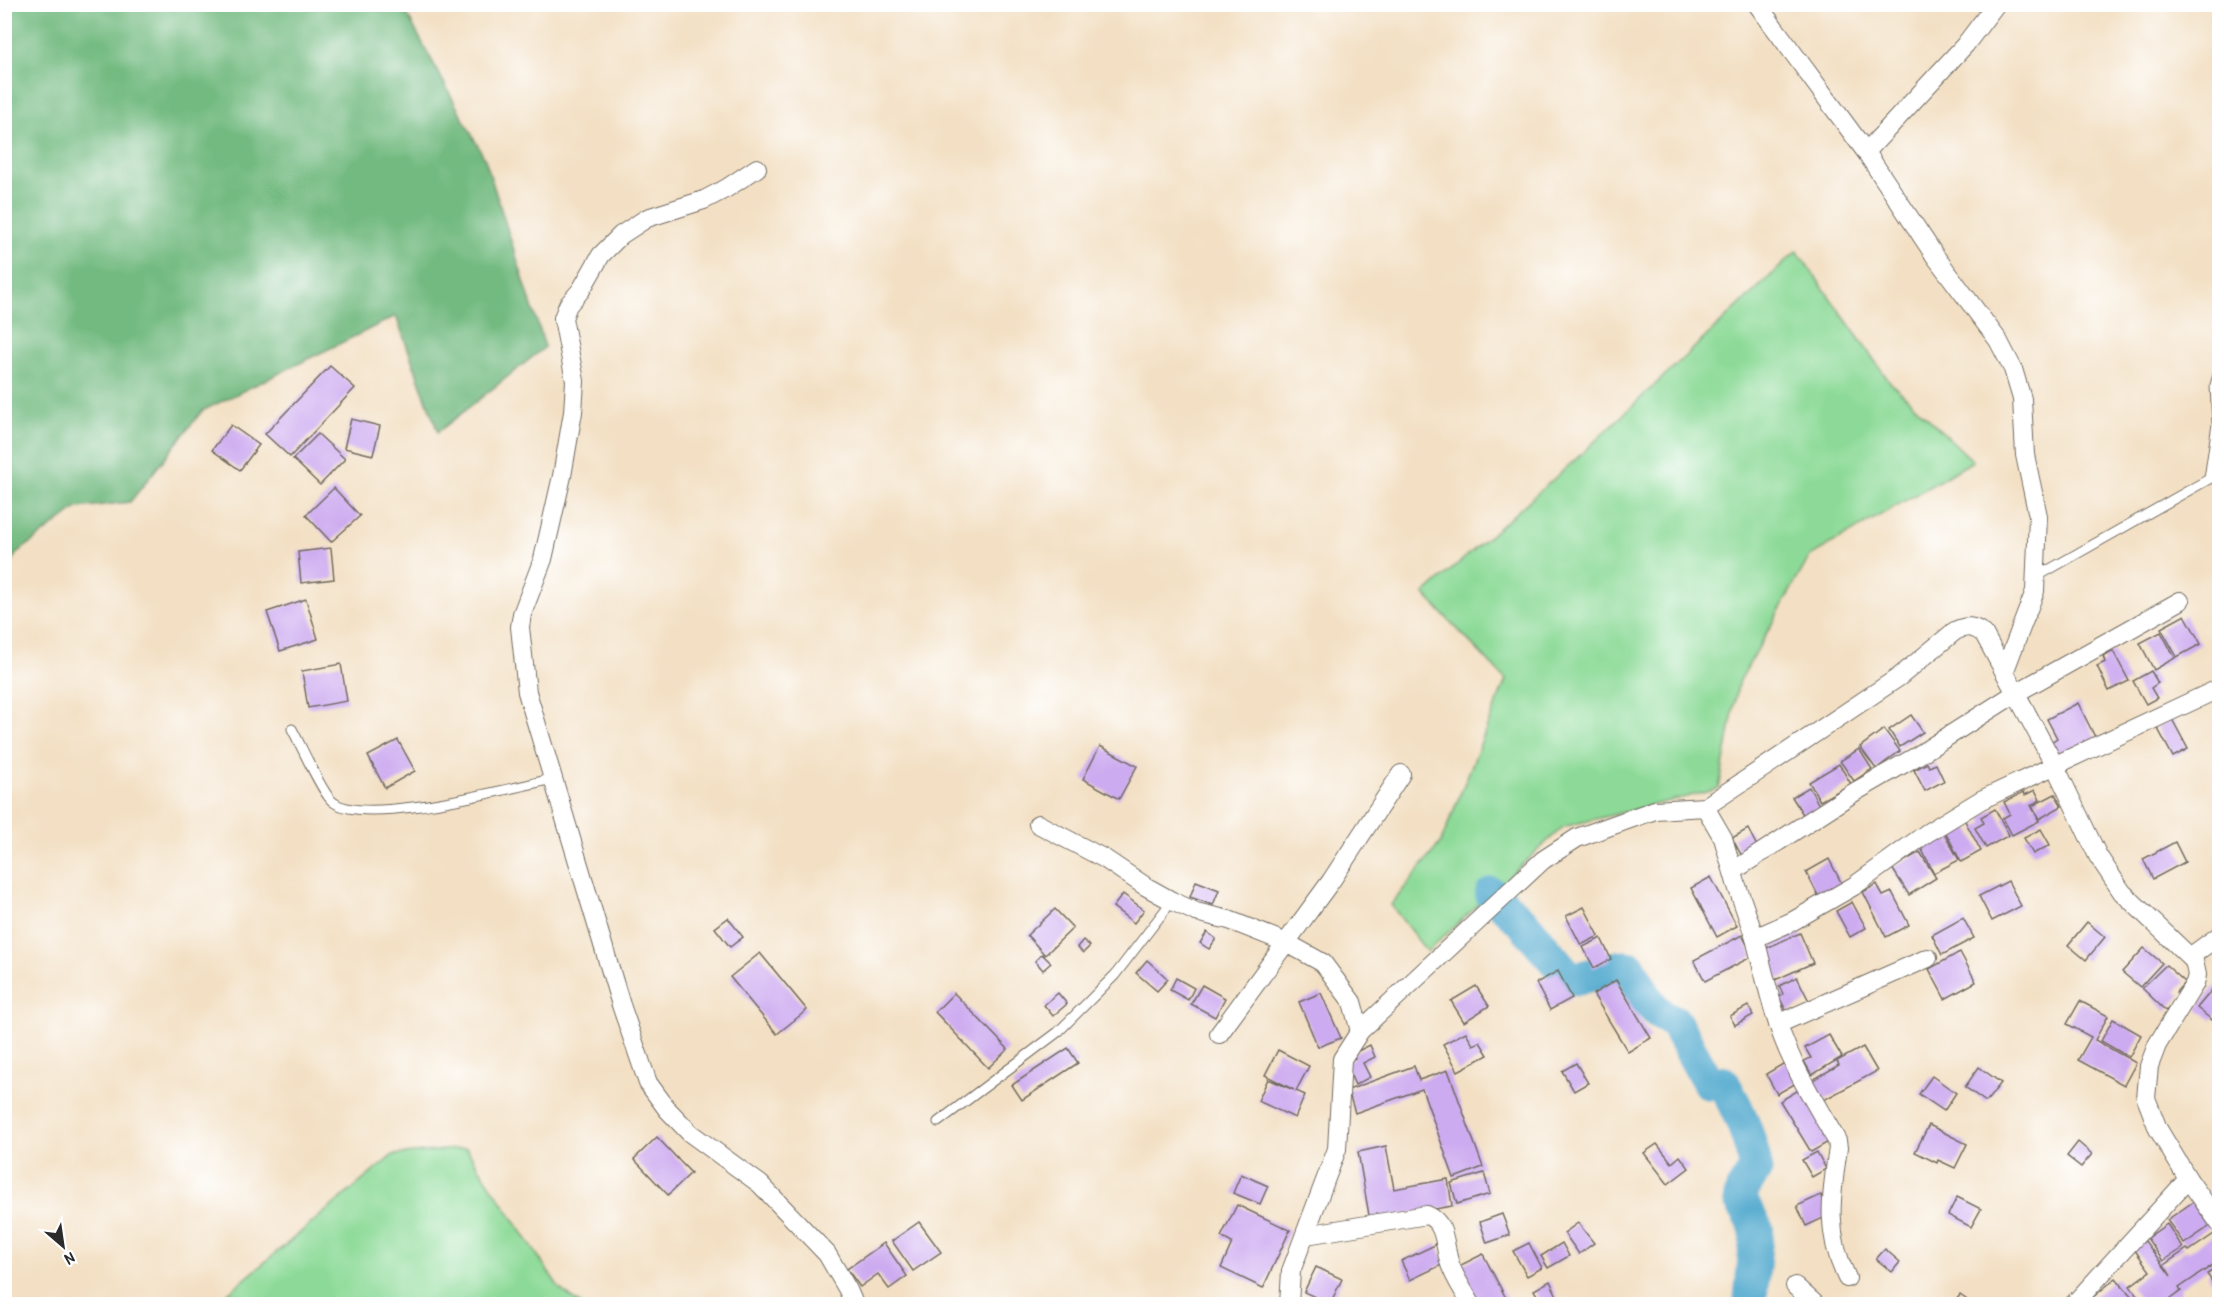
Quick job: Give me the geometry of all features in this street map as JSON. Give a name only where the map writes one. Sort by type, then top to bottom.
[{"type":"street","points":[[1757,4],[1866,152],[1935,256],[1998,340],[2013,369],[2022,399],[2025,454],[2038,516],[2035,591],[2005,670]]},
{"type":"street","points":[[1866,152],[1965,45],[1996,4]]},
{"type":"street","points":[[757,168],[704,200],[647,218],[621,235],[601,255],[565,312],[562,318],[575,381],[573,412],[562,476],[543,559],[522,614],[520,627],[527,692],[621,1005],[648,1083],[690,1133],[760,1184],[827,1254],[854,1305]]},
{"type":"street","points":[[1733,871],[1853,793],[1917,756],[2016,693],[2180,601]]},
{"type":"street","points":[[1289,1305],[1291,1270],[1337,1149],[1342,1059],[1359,1031],[1543,860],[1577,838],[1655,810],[1705,807],[1899,677],[1963,627],[1970,627],[1984,634],[2055,766],[2098,856],[2122,892],[2191,956],[2197,968],[2195,983],[2157,1045],[2150,1066],[2146,1098],[2158,1130],[2188,1179],[2220,1224]]},
{"type":"street","points":[[1755,938],[1792,921],[1854,886],[1927,833],[1981,800],[2220,688]]},
{"type":"street","points":[[1219,1034],[1331,881],[1401,774]]},
{"type":"street","points":[[1705,807],[1723,838],[1755,938],[1778,1024],[1812,1097],[1837,1141],[1830,1203],[1837,1250],[1847,1278]]},
{"type":"street","points":[[1038,824],[1105,859],[1172,901],[1196,912],[1229,920],[1287,943],[1323,963],[1352,1002],[1359,1031]]},
{"type":"street","points":[[2191,956],[2220,935]]},
{"type":"street","points":[[1778,1024],[1928,958]]},
{"type":"street","points":[[2074,1305],[2188,1179]]},
{"type":"street","points":[[1306,1235],[1427,1215],[1439,1224],[1449,1261],[1471,1305]]},
{"type":"street","points":[[1796,1287],[1815,1305]]},
{"type":"lane","points":[[2208,480],[2217,424],[2215,385],[2220,368]]},
{"type":"lane","points":[[2036,577],[2220,474]]},
{"type":"lane","points":[[292,729],[333,802],[352,810],[386,810],[441,803],[553,779]]},
{"type":"lane","points":[[938,1122],[1058,1032],[1115,975],[1172,901]]},
{"type":"green space","points":[[5,4],[402,5],[485,159],[545,347],[438,432],[396,316],[202,411],[130,502],[77,508],[16,554],[5,580]]},
{"type":"green space","points":[[1797,251],[1889,381],[1973,461],[1810,556],[1738,684],[1719,789],[1563,827],[1427,952],[1391,905],[1441,842],[1506,680],[1424,594],[1575,460]]},
{"type":"green space","points":[[466,1148],[560,1289],[580,1304],[215,1304],[393,1155]]},
{"type":"building","points":[[330,366],[355,388],[290,457],[265,434]]},
{"type":"building","points":[[351,419],[380,426],[373,455],[344,448]]},
{"type":"building","points":[[231,425],[259,445],[240,470],[212,450]]},
{"type":"building","points":[[318,434],[345,459],[320,485],[293,459]]},
{"type":"building","points":[[334,488],[360,516],[331,542],[306,515]]},
{"type":"building","points":[[331,548],[334,579],[301,583],[298,552]]},
{"type":"building","points":[[306,599],[318,639],[280,651],[267,612]]},
{"type":"building","points":[[2185,615],[2201,644],[2177,657],[2161,628]]},
{"type":"building","points":[[2161,632],[2175,658],[2154,670],[2140,643]]},
{"type":"building","points":[[2113,651],[2129,681],[2109,691],[2097,666],[2105,662],[2103,656]]},
{"type":"building","points":[[341,664],[347,701],[308,708],[302,671]]},
{"type":"building","points":[[2151,671],[2158,683],[2151,688],[2157,698],[2146,704],[2133,681]]},
{"type":"building","points":[[2078,703],[2097,741],[2061,760],[2051,742],[2057,738],[2047,719]]},
{"type":"building","points":[[1911,715],[1923,732],[1900,747],[1889,730]]},
{"type":"building","points":[[2172,719],[2188,749],[2173,757],[2157,727]]},
{"type":"building","points":[[1884,729],[1900,751],[1876,769],[1860,747]]},
{"type":"building","points":[[398,740],[415,771],[385,788],[368,756]]},
{"type":"building","points":[[1100,746],[1137,766],[1119,799],[1083,779]]},
{"type":"building","points":[[1859,749],[1872,769],[1854,781],[1840,761]]},
{"type":"building","points":[[1927,763],[1929,767],[1936,764],[1944,781],[1925,791],[1914,770]]},
{"type":"building","points":[[1839,764],[1851,784],[1820,801],[1809,782]]},
{"type":"building","points":[[1809,787],[1820,807],[1804,816],[1792,797]]},
{"type":"building","points":[[2035,790],[2040,800],[2031,805],[2039,821],[2012,835],[2003,818],[2010,814],[2004,802],[2024,792],[2025,795]]},
{"type":"building","points":[[2055,794],[2062,806],[2039,819],[2032,806]]},
{"type":"building","points":[[1995,809],[2009,835],[1986,848],[1975,828],[1984,823],[1981,817]]},
{"type":"building","points":[[1964,819],[1981,851],[1961,862],[1944,829]]},
{"type":"building","points":[[1748,829],[1759,850],[1743,858],[1732,838]]},
{"type":"building","points":[[2041,829],[2050,845],[2033,854],[2024,838]]},
{"type":"building","points":[[1943,831],[1959,860],[1934,873],[1919,844]]},
{"type":"building","points":[[2175,842],[2185,862],[2153,879],[2143,859]]},
{"type":"building","points":[[1920,852],[1936,878],[1909,895],[1892,868]]},
{"type":"building","points":[[1829,859],[1844,888],[1821,901],[1806,872]]},
{"type":"building","points":[[1711,877],[1737,926],[1717,937],[1691,888]]},
{"type":"building","points":[[1196,881],[1219,890],[1213,905],[1190,897]]},
{"type":"building","points":[[2008,881],[2021,906],[1992,921],[1979,896]]},
{"type":"building","points":[[1877,884],[1883,896],[1892,892],[1909,925],[1886,937],[1863,892]]},
{"type":"building","points":[[1123,894],[1144,910],[1134,923],[1113,907]]},
{"type":"building","points":[[1852,902],[1866,928],[1850,937],[1836,911]]},
{"type":"building","points":[[1584,907],[1599,936],[1581,945],[1566,916]]},
{"type":"building","points":[[1055,909],[1073,928],[1045,955],[1027,935]]},
{"type":"building","points":[[728,918],[743,937],[730,947],[715,928]]},
{"type":"building","points":[[1963,918],[1974,938],[1942,955],[1932,935]]},
{"type":"building","points":[[2087,922],[2105,937],[2086,960],[2068,945]]},
{"type":"building","points":[[1207,932],[1216,939],[1209,949],[1200,943]]},
{"type":"building","points":[[1800,933],[1813,963],[1775,980],[1762,950]]},
{"type":"building","points":[[1742,935],[1753,956],[1705,981],[1694,960]]},
{"type":"building","points":[[1601,938],[1611,959],[1594,968],[1583,947]]},
{"type":"building","points":[[1083,940],[1090,946],[1083,953],[1077,947]]},
{"type":"building","points":[[2144,948],[2162,963],[2140,987],[2122,972]]},
{"type":"building","points":[[1960,952],[1976,982],[1945,999],[1929,969]]},
{"type":"building","points":[[760,953],[807,1010],[777,1034],[730,977]]},
{"type":"building","points":[[1042,954],[1051,963],[1043,970],[1035,961]]},
{"type":"building","points":[[1147,960],[1168,979],[1157,991],[1136,973]]},
{"type":"building","points":[[2166,965],[2185,982],[2176,992],[2181,995],[2166,1011],[2142,988]]},
{"type":"building","points":[[1558,971],[1572,998],[1550,1010],[1536,983]]},
{"type":"building","points":[[1797,977],[1809,1001],[1787,1012],[1779,997],[1783,994],[1779,986]]},
{"type":"building","points":[[1176,978],[1194,988],[1188,1000],[1170,990]]},
{"type":"building","points":[[1616,980],[1651,1038],[1628,1052],[1593,994]]},
{"type":"building","points":[[1202,985],[1225,998],[1215,1017],[1191,1004]]},
{"type":"building","points":[[2216,985],[2220,988],[2220,1011],[2212,1020],[2197,1008]]},
{"type":"building","points":[[1476,986],[1489,1006],[1464,1022],[1451,1001]]},
{"type":"building","points":[[954,993],[1008,1049],[988,1068],[935,1012]]},
{"type":"building","points":[[1058,993],[1067,1004],[1053,1016],[1044,1005]]},
{"type":"building","points":[[1321,993],[1341,1038],[1318,1047],[1299,1002]]},
{"type":"building","points":[[2080,1001],[2108,1016],[2095,1040],[2136,1063],[2124,1085],[2078,1060],[2091,1037],[2067,1024]]},
{"type":"building","points":[[1748,1006],[1753,1015],[1735,1025],[1730,1016]]},
{"type":"building","points":[[2113,1019],[2141,1035],[2129,1057],[2101,1041]]},
{"type":"building","points":[[1466,1032],[1473,1045],[1480,1042],[1488,1055],[1458,1071],[1443,1044]]},
{"type":"building","points":[[1829,1035],[1842,1057],[1812,1075],[1804,1061],[1811,1058],[1805,1048]]},
{"type":"building","points":[[1370,1045],[1375,1057],[1363,1063],[1370,1077],[1355,1085],[1345,1063],[1355,1058],[1352,1054]]},
{"type":"building","points":[[1863,1047],[1877,1071],[1822,1101],[1811,1081],[1839,1065],[1837,1061]]},
{"type":"building","points":[[1068,1048],[1078,1063],[1022,1100],[1012,1085]]},
{"type":"building","points":[[1278,1050],[1309,1066],[1296,1091],[1305,1095],[1295,1118],[1258,1101],[1268,1079],[1294,1090],[1265,1075]]},
{"type":"building","points":[[1788,1061],[1800,1081],[1777,1094],[1766,1074]]},
{"type":"building","points":[[1576,1063],[1588,1083],[1574,1091],[1562,1071]]},
{"type":"building","points":[[1414,1066],[1419,1080],[1448,1070],[1483,1167],[1454,1178],[1422,1089],[1355,1113],[1348,1090]]},
{"type":"building","points":[[1979,1067],[2001,1083],[1986,1102],[1965,1087]]},
{"type":"building","points":[[1932,1076],[1956,1093],[1944,1111],[1919,1094]]},
{"type":"building","points":[[1802,1088],[1832,1140],[1811,1152],[1780,1101]]},
{"type":"building","points":[[1929,1125],[1967,1144],[1955,1168],[1938,1160],[1937,1163],[1915,1152]]},
{"type":"building","points":[[657,1137],[691,1173],[668,1195],[634,1159]]},
{"type":"building","points":[[2078,1142],[2092,1154],[2081,1167],[2067,1156]]},
{"type":"building","points":[[1657,1144],[1672,1163],[1680,1156],[1689,1168],[1668,1184],[1644,1153]]},
{"type":"building","points":[[1386,1146],[1394,1189],[1448,1179],[1452,1206],[1370,1221],[1358,1152]]},
{"type":"building","points":[[1817,1152],[1826,1169],[1812,1177],[1802,1160]]},
{"type":"building","points":[[1484,1173],[1490,1194],[1457,1204],[1451,1183]]},
{"type":"building","points":[[1241,1174],[1268,1186],[1260,1204],[1233,1193]]},
{"type":"building","points":[[1821,1195],[1830,1215],[1806,1226],[1797,1206]]},
{"type":"building","points":[[1957,1197],[1981,1209],[1971,1227],[1948,1215]]},
{"type":"building","points":[[2193,1202],[2210,1226],[2184,1244],[2167,1220]]},
{"type":"building","points":[[1237,1205],[1290,1230],[1263,1288],[1221,1268],[1232,1243],[1221,1237]]},
{"type":"building","points":[[1502,1214],[1510,1235],[1487,1243],[1480,1222]]},
{"type":"building","points":[[919,1222],[941,1252],[913,1271],[892,1241]]},
{"type":"building","points":[[1578,1223],[1594,1243],[1579,1254],[1564,1233]]},
{"type":"building","points":[[2167,1224],[2183,1248],[2163,1261],[2147,1238]]},
{"type":"building","points":[[2217,1232],[2220,1236],[2220,1260],[2179,1288],[2181,1291],[2163,1304],[2144,1304],[2130,1286],[2150,1271],[2134,1249],[2145,1241],[2171,1276],[2164,1265]]},
{"type":"building","points":[[884,1243],[907,1276],[889,1289],[878,1274],[860,1287],[847,1269]]},
{"type":"building","points":[[1529,1243],[1542,1268],[1527,1276],[1513,1251]]},
{"type":"building","points":[[1562,1243],[1569,1256],[1548,1268],[1541,1256]]},
{"type":"building","points":[[1437,1244],[1446,1263],[1410,1280],[1401,1261]]},
{"type":"building","points":[[1885,1249],[1900,1262],[1892,1272],[1876,1259]]},
{"type":"building","points":[[1483,1254],[1509,1304],[1478,1304],[1459,1266]]},
{"type":"building","points":[[2220,1266],[2220,1293],[2207,1274]]},
{"type":"building","points":[[1316,1267],[1342,1279],[1330,1304],[1304,1292]]},
{"type":"building","points":[[2116,1278],[2132,1297],[2123,1304],[2097,1304],[2092,1298]]},
{"type":"building","points":[[1550,1281],[1558,1298],[1542,1304],[1534,1290]]},
{"type":"building","points":[[1960,1295],[1973,1304],[1953,1304]]},
{"type":"waterway","points":[[1492,894],[1524,924],[1566,974],[1577,979],[1619,967],[1630,968],[1653,1007],[1666,1018],[1674,1021],[1709,1083],[1723,1083],[1743,1124],[1756,1168],[1742,1190],[1740,1199],[1757,1230],[1750,1304]]}]
